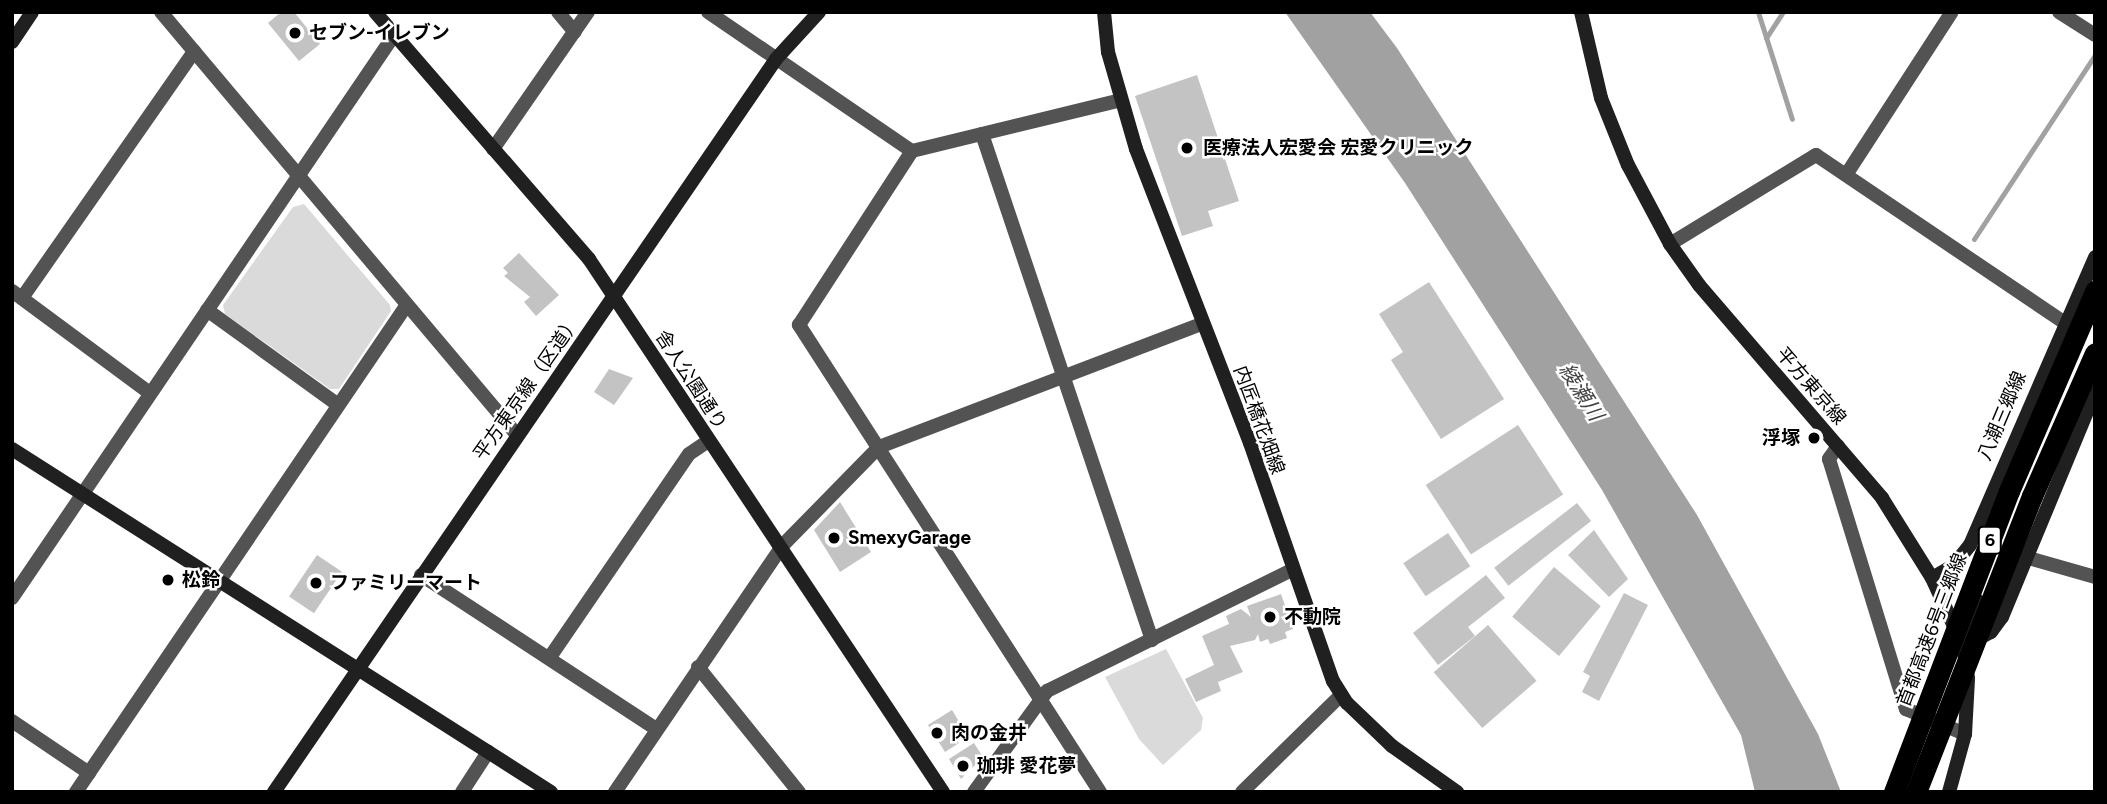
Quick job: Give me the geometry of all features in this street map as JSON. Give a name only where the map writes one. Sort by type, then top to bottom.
[{"type":"highway","name":"首都高速6号三郷線","points":[[1894,792],[2009,491],[2095,291]]},
{"type":"highway","name":"6","points":[[1916,792],[2032,496],[2095,353]]},
{"type":"main road","points":[[12,42],[33,12]]},
{"type":"main road","name":"舎人公園通り","points":[[375,12],[589,259],[943,792]]},
{"type":"main road","name":"平方東京線（区道）","points":[[274,792],[776,58],[820,12]]},
{"type":"main road","name":"内匠橋花畑線","points":[[1104,12],[1121,100],[1201,324],[1250,443],[1320,651],[1341,695],[1392,746],[1457,792]]},
{"type":"main road","name":"平方東京線","points":[[1581,12],[1601,98],[1633,175],[1670,244],[1699,285],[1895,516],[1932,578],[1963,646],[1968,679],[1965,734],[1948,792]]},
{"type":"main road","name":"八潮三郷線","points":[[1932,578],[1963,556],[2023,414],[2095,257]]},
{"type":"main road","points":[[1963,646],[1997,626],[2095,393]]},
{"type":"main road","points":[[2023,414],[2074,438]]},
{"type":"main road","points":[[12,449],[551,792]]},
{"type":"main road","points":[[1963,646],[1976,603],[2002,464]]},
{"type":"street","points":[[161,12],[517,435]]},
{"type":"street","points":[[558,12],[575,32]]},
{"type":"street","points":[[493,149],[588,12]]},
{"type":"street","points":[[708,12],[912,151]]},
{"type":"street","points":[[1846,175],[1951,12]]},
{"type":"street","points":[[2059,12],[2095,35]]},
{"type":"street","points":[[12,598],[394,35]]},
{"type":"street","points":[[150,393],[17,295],[194,51]]},
{"type":"street","points":[[1100,792],[799,325],[912,151],[1121,100]]},
{"type":"street","points":[[982,134],[1152,640]]},
{"type":"street","points":[[1670,244],[1816,155],[2064,323]]},
{"type":"street","points":[[76,792],[407,306]]},
{"type":"street","points":[[207,310],[338,405]]},
{"type":"street","points":[[615,792],[782,546],[878,447],[1201,324]]},
{"type":"street","points":[[550,657],[689,454],[708,441]]},
{"type":"street","points":[[1838,446],[1829,459],[1906,709],[1965,734]]},
{"type":"street","points":[[2025,557],[2095,577]]},
{"type":"street","points":[[974,792],[1041,699],[1292,570]]},
{"type":"street","points":[[421,575],[550,657],[656,730]]},
{"type":"street","points":[[698,667],[799,792]]},
{"type":"street","points":[[1242,792],[1341,695]]},
{"type":"street","points":[[12,721],[89,774]]},
{"type":"street","points":[[462,792],[488,752]]},
{"type":"shaded area","points":[[304,204],[390,305],[391,311],[339,389],[330,389],[225,314],[223,305],[293,207]]},
{"type":"shaded area","points":[[1166,649],[1203,718],[1201,730],[1163,765],[1139,739],[1105,677]]},
{"type":"water","name":"綾瀬川","points":[[1285,12],[1370,12],[1397,48],[1697,515],[1818,734],[1841,792],[1755,792],[1741,735],[1602,490],[1405,183]]},
{"type":"building","points":[[281,12],[294,12],[320,44],[299,61],[268,23]]},
{"type":"building","name":"医療法人宏愛会 宏愛クリニック","points":[[1197,75],[1239,201],[1208,211],[1213,226],[1182,236],[1135,96]]},
{"type":"building","points":[[519,253],[559,295],[536,316],[524,302],[530,297],[504,276],[508,273],[503,268]]},
{"type":"building","points":[[1429,282],[1504,399],[1441,439],[1391,360],[1403,352],[1379,314]]},
{"type":"building","points":[[609,369],[633,378],[614,405],[594,392]]},
{"type":"building","points":[[1518,425],[1563,495],[1471,555],[1426,485]]},
{"type":"building","points":[[840,502],[871,552],[840,572],[814,530]]},
{"type":"building","points":[[1577,503],[1591,521],[1508,586],[1494,568]]},
{"type":"building","points":[[1594,530],[1628,579],[1609,597],[1568,555]]},
{"type":"building","points":[[1448,533],[1470,566],[1426,596],[1403,563]]},
{"type":"building","points":[[317,555],[342,572],[314,613],[289,596]]},
{"type":"building","points":[[1554,567],[1601,606],[1559,656],[1512,617]]},
{"type":"building","points":[[1486,575],[1505,598],[1468,627],[1475,636],[1438,665],[1413,633]]},
{"type":"building","points":[[1624,593],[1648,605],[1599,701],[1582,692],[1590,676],[1583,672]]},
{"type":"building","points":[[1281,594],[1293,629],[1285,632],[1287,638],[1270,644],[1268,639],[1260,642],[1258,634],[1255,640],[1230,646],[1243,672],[1218,682],[1221,691],[1196,702],[1185,679],[1214,665],[1202,636],[1229,624],[1226,616],[1241,609],[1251,617],[1247,606]]},
{"type":"building","points":[[1488,625],[1537,681],[1482,728],[1434,672]]},
{"type":"building","points":[[952,710],[963,728],[953,734],[959,743],[945,752],[928,725]]},
{"type":"building","points":[[974,743],[983,757],[961,779],[949,759]]},
{"type":"waterway","points":[[1758,12],[1792,119]]},
{"type":"waterway","points":[[1766,38],[1783,12]]},
{"type":"waterway","points":[[1974,239],[2095,55]]},
{"type":"place","name":"セブン-イレブン","points":[[295,33]]},
{"type":"place","name":"医療法人宏愛会 宏愛クリニック","points":[[1187,148]]},
{"type":"place","name":"浮塚","points":[[1814,438]]},
{"type":"place","name":"SmexyGarage","points":[[834,538]]},
{"type":"place","name":"松鈴","points":[[168,580]]},
{"type":"place","name":"ファミリーマート","points":[[316,583]]},
{"type":"place","name":"不動院","points":[[1270,617]]},
{"type":"place","name":"肉の金井","points":[[937,733]]},
{"type":"place","name":"珈琲 愛花夢","points":[[963,766]]}]
